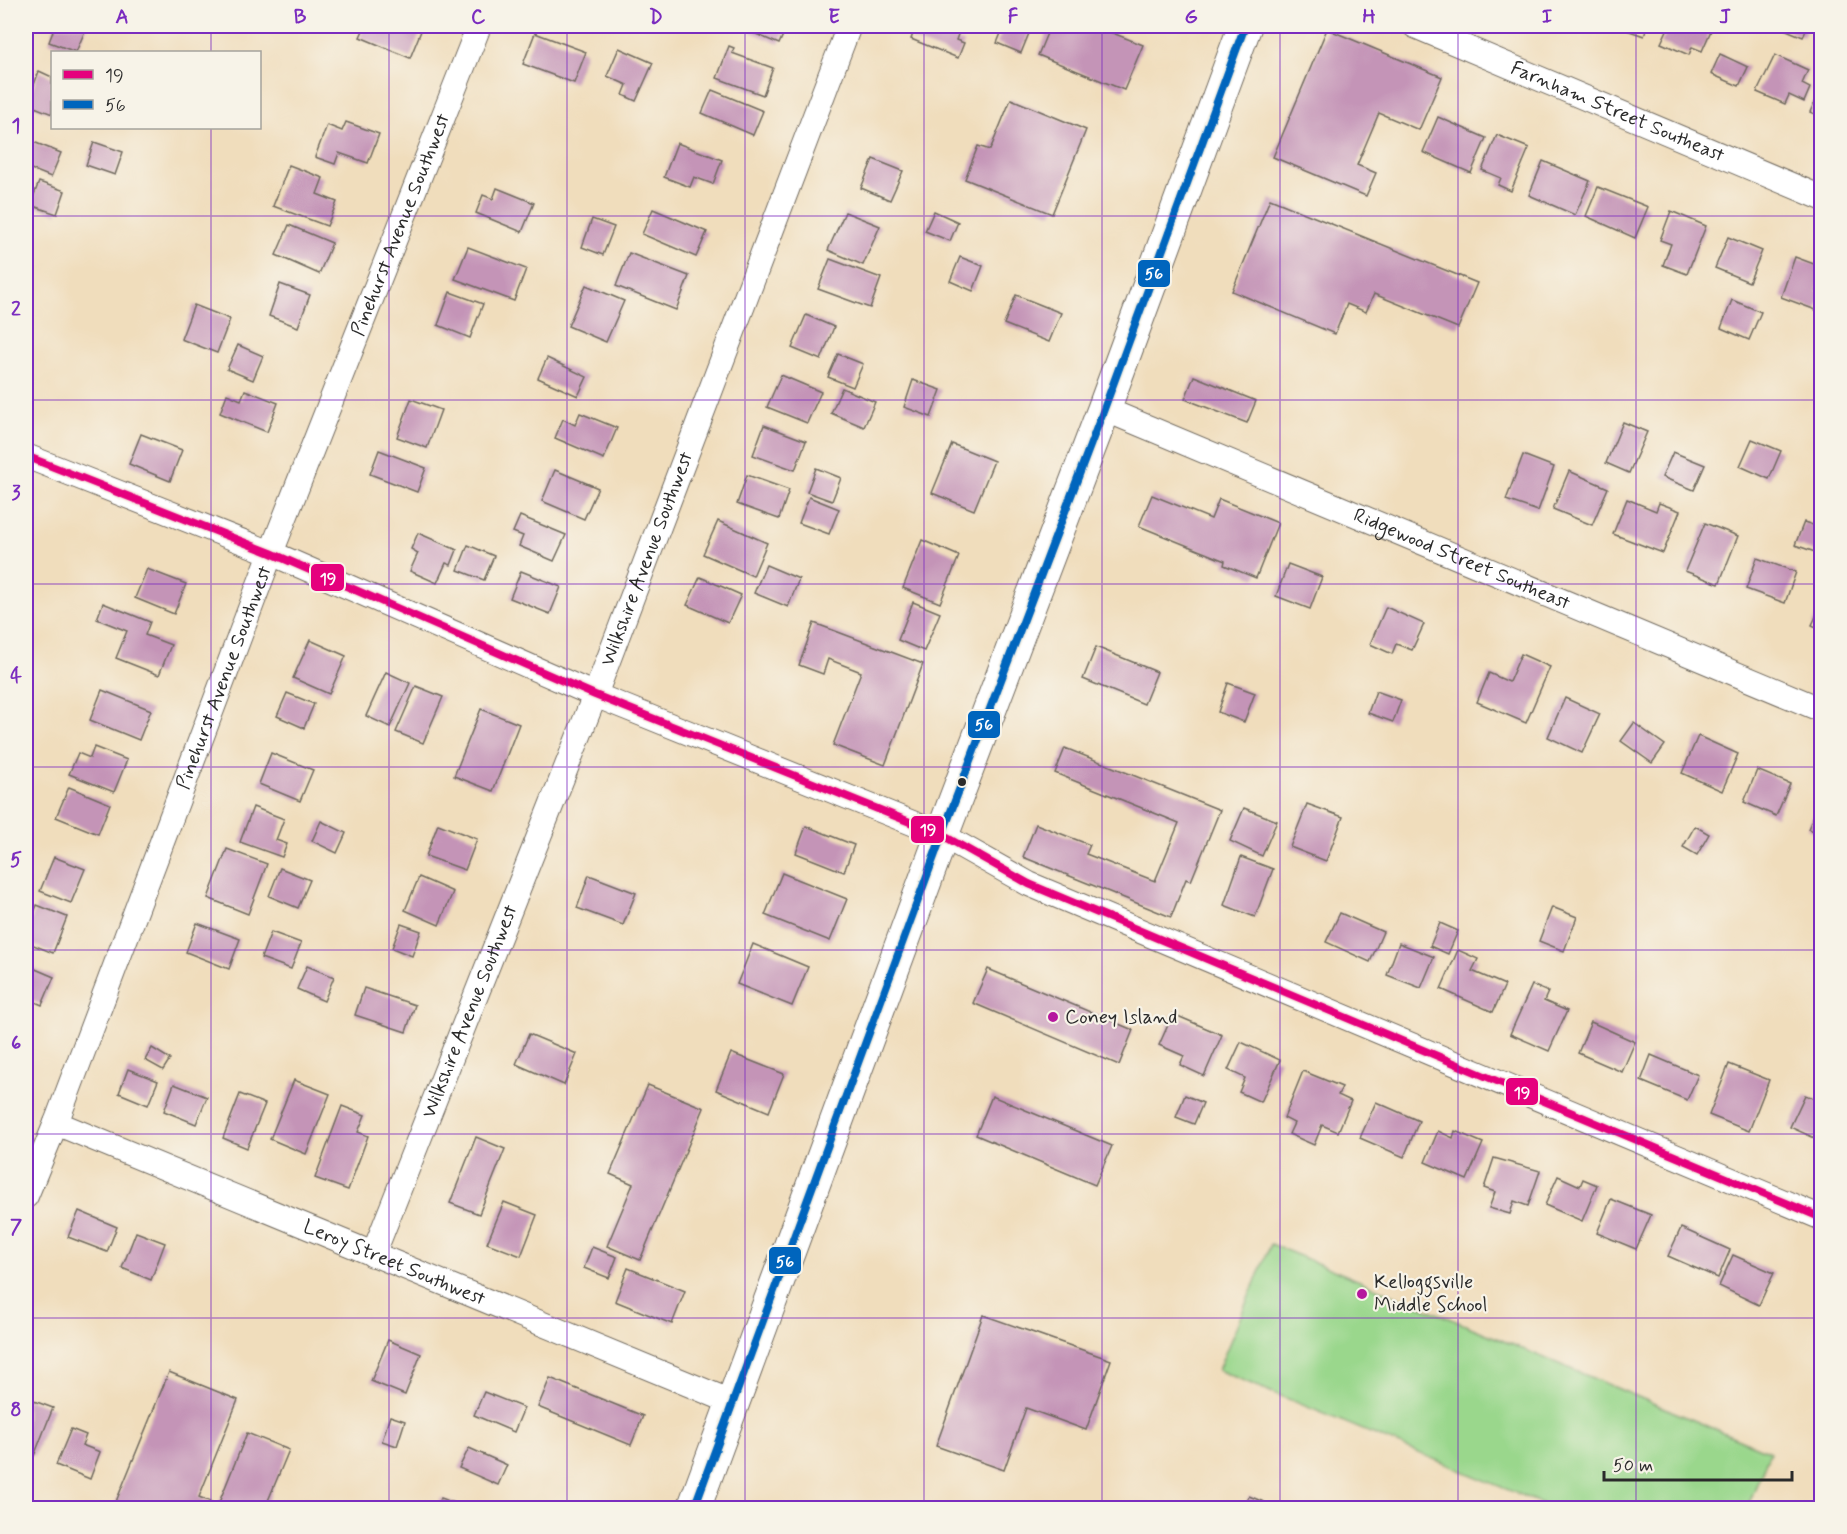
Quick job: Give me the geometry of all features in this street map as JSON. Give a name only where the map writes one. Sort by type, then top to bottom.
[{"type":"main road","points":[[694,1509],[942,835],[1104,409],[1245,26]]},
{"type":"street","name":"Pinehurst Avenue Southwest","points":[[26,1196],[56,1123],[271,553],[479,26]]},
{"type":"street","name":"Wilkshire Avenue Southwest","points":[[373,1255],[595,695],[849,26]]},
{"type":"street","name":"Farnham Street Southeast","points":[[1415,26],[1821,198]]},
{"type":"street","name":"Ridgewood Street Southeast","points":[[1104,409],[1821,710]]},
{"type":"street","points":[[26,456],[271,553],[595,695],[942,835],[1029,884],[1821,1218]]},
{"type":"street","name":"Leroy Street Southwest","points":[[56,1123],[734,1403]]},
{"type":"green space","points":[[1271,1244],[1770,1452],[1747,1508],[1552,1508],[1218,1370]]},
{"type":"building","points":[[55,26],[87,26],[76,51],[49,42]]},
{"type":"building","points":[[365,26],[409,26],[421,31],[410,58],[360,37]]},
{"type":"building","points":[[751,26],[787,26],[779,44],[749,31]]},
{"type":"building","points":[[916,26],[961,26],[956,40],[964,43],[958,58],[911,39]]},
{"type":"building","points":[[1004,26],[1017,26],[1030,31],[1021,53],[997,43]]},
{"type":"building","points":[[1050,26],[1095,26],[1143,45],[1124,90],[1038,55]]},
{"type":"building","points":[[1615,26],[1648,26],[1644,36]]},
{"type":"building","points":[[1669,26],[1713,26],[1702,51],[1692,47],[1689,55],[1661,43]]},
{"type":"building","points":[[1777,26],[1808,26],[1803,37]]},
{"type":"building","points":[[1327,29],[1442,77],[1419,130],[1379,113],[1357,165],[1376,173],[1366,196],[1273,157]]},
{"type":"building","points":[[535,33],[586,52],[574,83],[523,64]]},
{"type":"building","points":[[729,46],[734,48],[732,53],[773,68],[763,95],[717,78]]},
{"type":"building","points":[[619,48],[653,63],[636,101],[623,95],[627,85],[607,76]]},
{"type":"building","points":[[1720,54],[1748,67],[1739,86],[1711,74]]},
{"type":"building","points":[[1775,55],[1808,70],[1802,84],[1810,88],[1804,102],[1789,95],[1785,104],[1757,92]]},
{"type":"building","points":[[39,71],[51,77],[51,114],[27,104]]},
{"type":"building","points":[[1822,85],[1822,117],[1810,112]]},
{"type":"building","points":[[712,90],[763,111],[753,135],[702,113]]},
{"type":"building","points":[[1011,99],[1086,130],[1052,214],[965,179],[978,146],[990,150]]},
{"type":"building","points":[[1438,117],[1486,138],[1471,173],[1423,152]]},
{"type":"building","points":[[346,122],[379,134],[368,163],[339,153],[335,164],[315,157],[327,125],[342,131]]},
{"type":"building","points":[[1497,135],[1529,148],[1511,191],[1498,185],[1501,178],[1482,170]]},
{"type":"building","points":[[26,139],[61,153],[51,177],[26,167]]},
{"type":"building","points":[[94,142],[123,152],[115,175],[86,165]]},
{"type":"building","points":[[677,143],[722,160],[713,184],[694,177],[690,187],[664,177]]},
{"type":"building","points":[[873,159],[903,171],[890,200],[861,188]]},
{"type":"building","points":[[1543,161],[1590,181],[1575,215],[1529,195]]},
{"type":"building","points":[[289,165],[323,178],[317,194],[337,202],[327,226],[273,206]]},
{"type":"building","points":[[39,182],[65,191],[57,214],[30,205]]},
{"type":"building","points":[[1598,187],[1648,207],[1635,238],[1586,216]]},
{"type":"building","points":[[497,188],[534,203],[522,232],[476,213],[483,195],[493,199]]},
{"type":"building","points":[[1270,199],[1477,283],[1458,328],[1374,294],[1366,312],[1347,304],[1335,334],[1232,291]]},
{"type":"building","points":[[653,209],[707,232],[696,257],[642,234]]},
{"type":"building","points":[[934,211],[958,222],[950,241],[925,231]]},
{"type":"building","points":[[1671,211],[1706,226],[1687,274],[1663,265],[1671,244],[1660,240]]},
{"type":"building","points":[[845,212],[880,226],[863,265],[828,250]]},
{"type":"building","points":[[592,219],[614,227],[603,255],[582,247]]},
{"type":"building","points":[[289,225],[332,243],[319,274],[276,255]]},
{"type":"building","points":[[1728,237],[1762,251],[1749,282],[1715,268]]},
{"type":"building","points":[[468,247],[526,269],[514,301],[455,279]]},
{"type":"building","points":[[629,253],[689,276],[676,310],[616,286]]},
{"type":"building","points":[[960,257],[983,266],[973,291],[950,281]]},
{"type":"building","points":[[1795,257],[1822,267],[1822,278],[1817,291],[1822,292],[1822,295],[1816,310],[1781,297]]},
{"type":"building","points":[[830,259],[881,278],[870,308],[818,289]]},
{"type":"building","points":[[280,284],[310,295],[298,327],[269,316]]},
{"type":"building","points":[[586,285],[624,301],[606,342],[568,326]]},
{"type":"building","points":[[450,292],[483,304],[470,338],[438,325]]},
{"type":"building","points":[[1016,295],[1061,313],[1049,342],[1004,324]]},
{"type":"building","points":[[1732,300],[1761,312],[1749,340],[1721,328]]},
{"type":"building","points":[[194,305],[230,319],[217,353],[181,339]]},
{"type":"building","points":[[806,315],[834,327],[821,360],[792,348]]},
{"type":"building","points":[[238,345],[263,356],[253,380],[227,369]]},
{"type":"building","points":[[838,354],[863,364],[853,387],[828,377]]},
{"type":"building","points":[[547,358],[587,377],[578,396],[538,378]]},
{"type":"building","points":[[781,375],[821,392],[807,423],[767,407]]},
{"type":"building","points":[[1194,376],[1256,401],[1247,423],[1185,399]]},
{"type":"building","points":[[913,380],[941,390],[931,417],[904,407]]},
{"type":"building","points":[[842,388],[875,402],[864,427],[831,413]]},
{"type":"building","points":[[245,390],[278,403],[267,432],[220,413],[227,394],[241,400]]},
{"type":"building","points":[[411,399],[441,410],[427,448],[397,437]]},
{"type":"building","points":[[580,413],[617,428],[604,459],[555,438],[563,419],[575,425]]},
{"type":"building","points":[[1623,422],[1647,432],[1629,473],[1606,463]]},
{"type":"building","points":[[764,425],[806,441],[795,470],[753,455]]},
{"type":"building","points":[[141,434],[182,450],[170,481],[129,464]]},
{"type":"building","points":[[1752,439],[1781,451],[1769,479],[1740,466]]},
{"type":"building","points":[[952,444],[994,461],[974,510],[932,493]]},
{"type":"building","points":[[379,450],[426,468],[417,492],[370,474]]},
{"type":"building","points":[[1673,452],[1705,465],[1694,490],[1662,477]]},
{"type":"building","points":[[1523,455],[1554,467],[1538,511],[1506,500]]},
{"type":"building","points":[[816,468],[841,478],[832,501],[807,492]]},
{"type":"building","points":[[555,470],[598,488],[584,519],[542,501]]},
{"type":"building","points":[[1569,471],[1608,488],[1592,525],[1553,509]]},
{"type":"building","points":[[747,475],[789,490],[779,519],[737,504]]},
{"type":"building","points":[[1152,495],[1211,519],[1219,499],[1278,523],[1256,578],[1224,565],[1225,561],[1139,526]]},
{"type":"building","points":[[809,497],[839,509],[829,534],[799,523]]},
{"type":"building","points":[[1627,499],[1656,511],[1659,503],[1680,511],[1663,553],[1613,534]]},
{"type":"building","points":[[520,516],[566,535],[554,561],[519,546],[523,536],[513,532]]},
{"type":"building","points":[[718,521],[767,543],[753,576],[703,554]]},
{"type":"building","points":[[1804,522],[1822,528],[1822,543],[1818,553],[1795,545]]},
{"type":"building","points":[[1705,523],[1738,536],[1719,584],[1685,571]]},
{"type":"building","points":[[418,533],[457,550],[451,565],[446,563],[437,583],[410,571],[418,553],[411,549]]},
{"type":"building","points":[[922,540],[959,556],[940,603],[903,588]]},
{"type":"building","points":[[468,545],[494,556],[484,580],[458,570]]},
{"type":"building","points":[[1757,558],[1796,572],[1785,603],[1746,589]]},
{"type":"building","points":[[1288,564],[1322,577],[1310,609],[1276,596]]},
{"type":"building","points":[[766,565],[799,579],[788,607],[754,593]]},
{"type":"building","points":[[147,569],[186,584],[174,614],[135,598]]},
{"type":"building","points":[[521,571],[561,587],[550,614],[510,598]]},
{"type":"building","points":[[700,577],[741,595],[728,623],[687,605]]},
{"type":"building","points":[[913,602],[940,613],[924,651],[898,640]]},
{"type":"building","points":[[103,603],[150,622],[145,635],[171,645],[159,675],[116,658],[127,631],[97,619]]},
{"type":"building","points":[[1822,604],[1822,630],[1812,625]]},
{"type":"building","points":[[1386,607],[1424,624],[1412,650],[1396,644],[1392,654],[1370,644]]},
{"type":"building","points":[[814,623],[923,664],[885,765],[833,745],[861,672],[828,659],[823,674],[799,665]]},
{"type":"building","points":[[310,640],[346,656],[329,694],[293,678]]},
{"type":"building","points":[[1096,647],[1157,672],[1144,704],[1083,679]]},
{"type":"building","points":[[1521,654],[1550,667],[1526,723],[1477,702],[1489,673],[1509,682]]},
{"type":"building","points":[[386,672],[410,683],[390,727],[366,716]]},
{"type":"building","points":[[1228,683],[1255,693],[1244,722],[1218,712]]},
{"type":"building","points":[[416,686],[443,697],[423,743],[396,732]]},
{"type":"building","points":[[102,690],[151,710],[139,740],[90,720]]},
{"type":"building","points":[[1376,691],[1401,700],[1393,722],[1368,713]]},
{"type":"building","points":[[287,693],[314,704],[304,728],[277,716]]},
{"type":"building","points":[[1565,698],[1600,714],[1582,753],[1548,737]]},
{"type":"building","points":[[481,709],[519,724],[493,791],[454,776]]},
{"type":"building","points":[[1634,723],[1665,745],[1652,763],[1621,741]]},
{"type":"building","points":[[1698,736],[1738,754],[1722,791],[1682,773]]},
{"type":"building","points":[[94,747],[127,760],[114,792],[69,774],[78,753],[90,758]]},
{"type":"building","points":[[1065,748],[1220,810],[1191,881],[1186,879],[1171,917],[1023,857],[1036,824],[1090,845],[1086,854],[1155,881],[1179,823],[1055,773]]},
{"type":"building","points":[[271,753],[313,770],[300,801],[259,784]]},
{"type":"building","points":[[1757,770],[1790,784],[1776,816],[1744,802]]},
{"type":"building","points":[[69,787],[110,804],[98,834],[56,817]]},
{"type":"building","points":[[1822,796],[1822,835],[1808,829]]},
{"type":"building","points":[[1307,804],[1343,817],[1326,861],[1290,847]]},
{"type":"building","points":[[253,807],[284,819],[276,840],[287,844],[282,857],[240,842]]},
{"type":"building","points":[[1244,808],[1277,821],[1262,856],[1230,841]]},
{"type":"building","points":[[321,821],[346,833],[337,853],[312,841]]},
{"type":"building","points":[[438,824],[477,839],[465,870],[426,856]]},
{"type":"building","points":[[806,826],[854,845],[844,872],[796,853]]},
{"type":"building","points":[[1695,826],[1709,834],[1697,855],[1683,847]]},
{"type":"building","points":[[227,849],[267,864],[248,914],[208,898]]},
{"type":"building","points":[[54,857],[85,869],[71,903],[40,891]]},
{"type":"building","points":[[1241,857],[1273,869],[1255,917],[1224,905]]},
{"type":"building","points":[[280,868],[310,880],[298,908],[269,896]]},
{"type":"building","points":[[782,873],[847,899],[830,941],[765,915]]},
{"type":"building","points":[[589,875],[636,893],[623,925],[577,908]]},
{"type":"building","points":[[419,877],[453,892],[439,925],[405,910]]},
{"type":"building","points":[[37,905],[67,917],[53,953],[26,942],[26,933]]},
{"type":"building","points":[[1552,907],[1577,917],[1564,951],[1539,941]]},
{"type":"building","points":[[1340,913],[1383,932],[1370,962],[1326,942]]},
{"type":"building","points":[[197,923],[240,939],[229,969],[186,952]]},
{"type":"building","points":[[1440,923],[1458,931],[1448,954],[1430,946]]},
{"type":"building","points":[[401,924],[421,931],[412,956],[392,948]]},
{"type":"building","points":[[271,932],[301,943],[291,969],[261,958]]},
{"type":"building","points":[[1399,943],[1434,957],[1421,988],[1387,975]]},
{"type":"building","points":[[753,944],[808,967],[792,1006],[737,984]]},
{"type":"building","points":[[1458,950],[1478,959],[1472,971],[1505,985],[1493,1012],[1441,989]]},
{"type":"building","points":[[26,965],[54,977],[42,1005],[26,998]]},
{"type":"building","points":[[307,966],[334,977],[324,1001],[297,989]]},
{"type":"building","name":"Coney Island","points":[[988,969],[1133,1030],[1119,1065],[973,1003]]},
{"type":"building","points":[[1532,985],[1548,992],[1544,1001],[1567,1011],[1549,1051],[1510,1034]]},
{"type":"building","points":[[364,988],[415,1005],[406,1032],[355,1015]]},
{"type":"building","points":[[1173,1014],[1222,1035],[1204,1076],[1180,1065],[1184,1056],[1159,1045]]},
{"type":"building","points":[[1591,1022],[1635,1042],[1622,1072],[1578,1053]]},
{"type":"building","points":[[529,1034],[577,1054],[564,1085],[516,1064]]},
{"type":"building","points":[[1241,1042],[1280,1060],[1261,1102],[1239,1092],[1245,1078],[1228,1070]]},
{"type":"building","points":[[152,1048],[170,1059],[163,1070],[145,1060]]},
{"type":"building","points":[[731,1053],[784,1074],[769,1112],[716,1090]]},
{"type":"building","points":[[1651,1055],[1698,1075],[1687,1100],[1641,1081]]},
{"type":"building","points":[[1729,1064],[1769,1080],[1749,1131],[1709,1115]]},
{"type":"building","points":[[128,1069],[158,1081],[148,1105],[119,1093]]},
{"type":"building","points":[[1303,1071],[1342,1087],[1338,1095],[1351,1101],[1338,1132],[1322,1125],[1314,1145],[1289,1134],[1294,1123],[1284,1118]]},
{"type":"building","points":[[294,1080],[330,1094],[306,1154],[270,1139]]},
{"type":"building","points":[[174,1084],[207,1097],[196,1124],[164,1111]]},
{"type":"building","points":[[648,1085],[704,1108],[640,1260],[607,1246],[633,1184],[610,1174]]},
{"type":"building","points":[[240,1094],[265,1104],[247,1148],[223,1138]]},
{"type":"building","points":[[1185,1095],[1203,1103],[1194,1124],[1176,1117]]},
{"type":"building","points":[[1805,1095],[1822,1102],[1822,1135],[1819,1140],[1790,1127]]},
{"type":"building","points":[[992,1096],[1112,1146],[1095,1185],[976,1135]]},
{"type":"building","points":[[1376,1102],[1419,1121],[1404,1157],[1360,1138]]},
{"type":"building","points":[[342,1106],[365,1115],[358,1132],[368,1136],[348,1190],[315,1178]]},
{"type":"building","points":[[1438,1131],[1453,1138],[1455,1131],[1483,1143],[1467,1180],[1425,1162]]},
{"type":"building","points":[[476,1137],[505,1149],[479,1214],[450,1203]]},
{"type":"building","points":[[1494,1158],[1540,1171],[1528,1206],[1514,1201],[1510,1214],[1489,1208],[1495,1192],[1484,1188]]},
{"type":"building","points":[[1558,1176],[1580,1186],[1583,1179],[1597,1185],[1582,1221],[1545,1205]]},
{"type":"building","points":[[1611,1199],[1651,1215],[1636,1249],[1597,1233]]},
{"type":"building","points":[[504,1202],[537,1215],[521,1256],[487,1243]]},
{"type":"building","points":[[79,1211],[117,1227],[107,1252],[68,1237]]},
{"type":"building","points":[[1681,1228],[1730,1250],[1718,1278],[1668,1256]]},
{"type":"building","points":[[136,1232],[165,1243],[151,1280],[122,1268]]},
{"type":"building","points":[[592,1247],[617,1257],[609,1278],[584,1268]]},
{"type":"building","points":[[1733,1255],[1774,1273],[1759,1305],[1719,1286]]},
{"type":"building","points":[[628,1268],[685,1291],[672,1324],[615,1301]]},
{"type":"building","points":[[983,1315],[1111,1360],[1086,1430],[1026,1408],[1004,1470],[936,1446]]},
{"type":"building","points":[[388,1340],[421,1354],[405,1395],[371,1381]]},
{"type":"building","points":[[169,1372],[238,1400],[199,1497],[218,1505],[247,1433],[289,1450],[265,1508],[127,1508],[115,1504]]},
{"type":"building","points":[[550,1378],[643,1416],[631,1445],[538,1407]]},
{"type":"building","points":[[484,1392],[524,1408],[514,1432],[474,1415]]},
{"type":"building","points":[[26,1398],[53,1408],[34,1456],[26,1452]]},
{"type":"building","points":[[390,1416],[405,1421],[397,1446],[382,1441]]},
{"type":"building","points":[[71,1429],[86,1435],[82,1445],[100,1452],[90,1479],[56,1465]]},
{"type":"building","points":[[469,1448],[507,1465],[498,1485],[459,1468]]},
{"type":"building","points":[[1249,1496],[1279,1508],[1244,1508]]},
{"type":"building","points":[[441,1498],[469,1508],[437,1508]]},
{"type":"transit line","name":"56","points":[[694,1508],[942,835],[1104,409],[1245,26]]},
{"type":"transit line","name":"19","points":[[26,456],[271,553],[595,695],[942,835],[1029,884],[1822,1218]]},
{"type":"place","name":"Coney Island","points":[[1053,1017]]},
{"type":"place","name":"Kelloggsville Middle School","points":[[1362,1294]]}]
